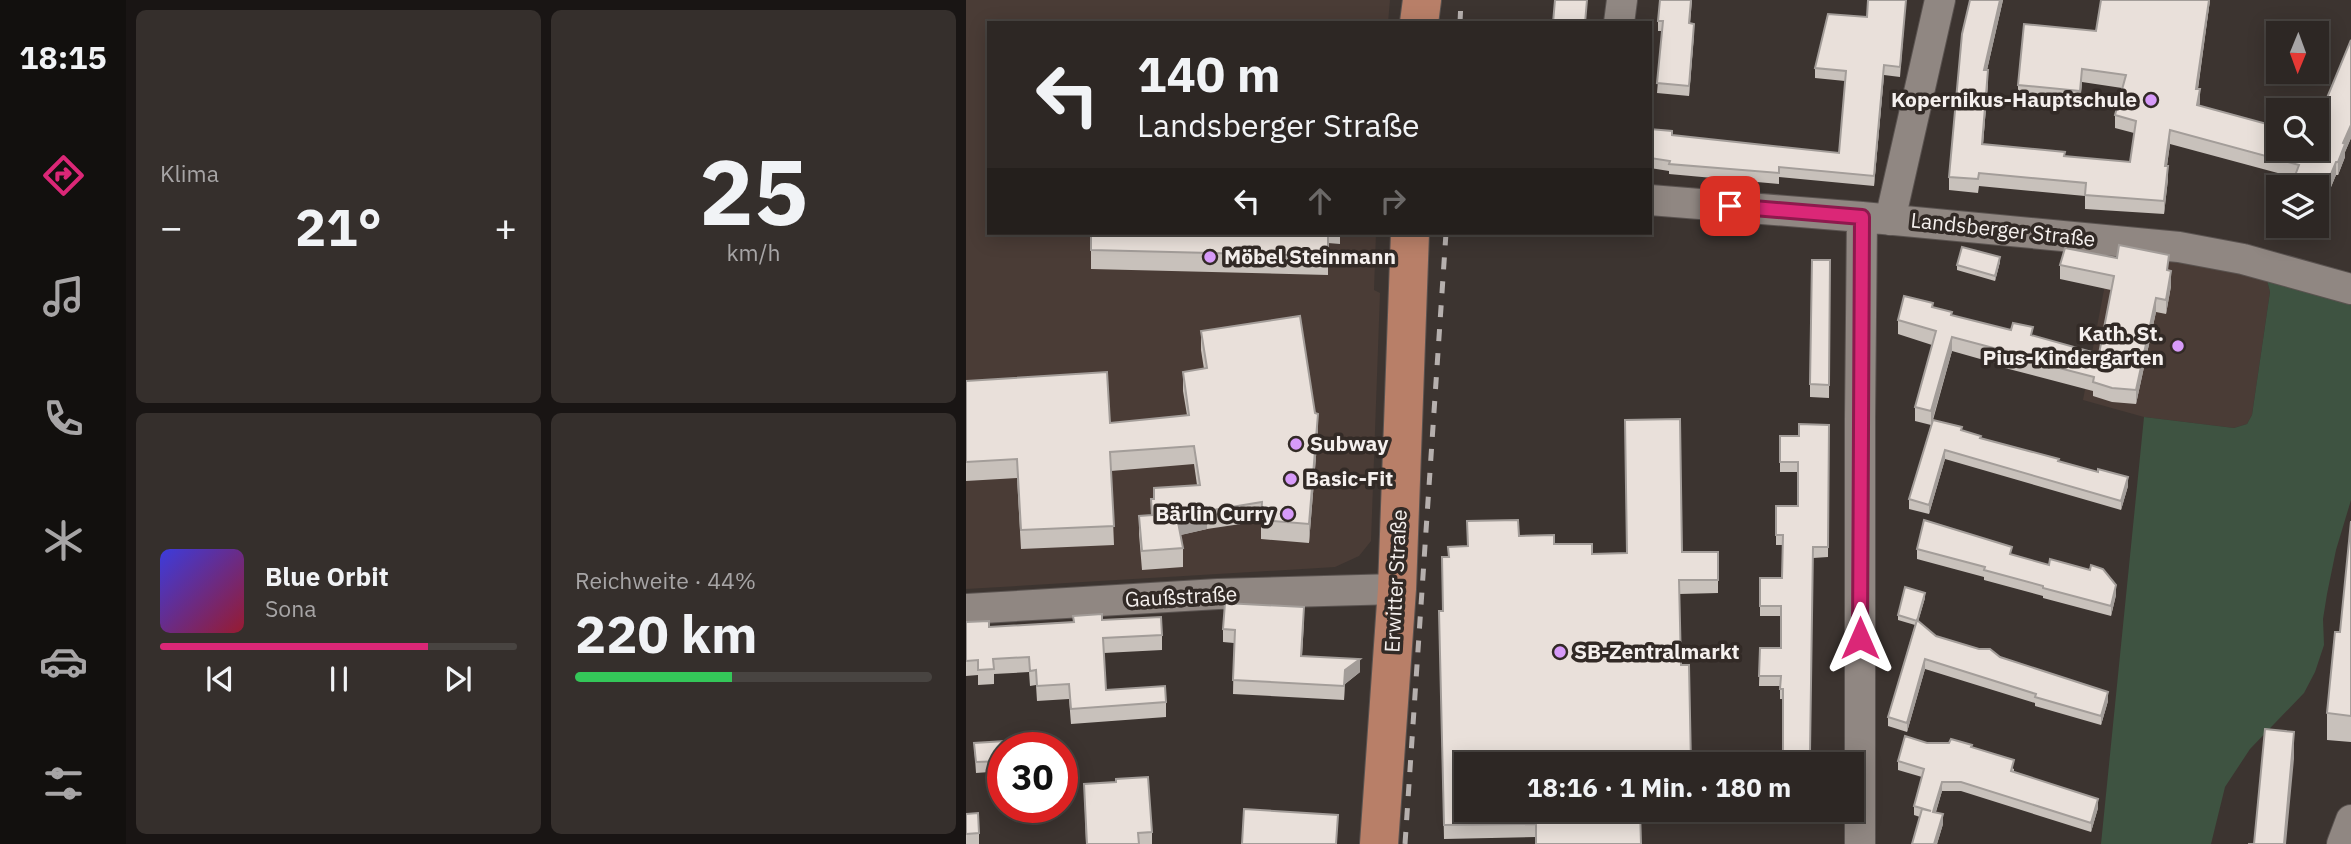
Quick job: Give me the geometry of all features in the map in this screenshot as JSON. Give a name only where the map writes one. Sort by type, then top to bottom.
[{"type":"main road","points":[[1419,21],[1422,0]]},
{"type":"main road","name":"Erwitter Straße","points":[[1379,844],[1397,589],[1410,235]]},
{"type":"street","points":[[1619,21],[1622,0]]},
{"type":"street","points":[[1860,844],[1860,406],[1876,218],[1940,0]]},
{"type":"street","name":"Landsberger Straße","points":[[1652,200],[2179,247],[2243,259],[2350,285]]},
{"type":"street","name":"Gaußstraße","points":[[966,608],[1218,594],[1397,589]]},
{"type":"street","points":[[2342,844],[2351,820]]},
{"type":"shaded area","points":[[966,0],[1390,0],[1388,21],[987,21],[987,235],[1376,235],[1374,290],[1380,293],[1371,541],[1359,556],[1335,567],[966,589]]},
{"type":"shaded area","name":"Kath. St. Pius-Kindergarten","points":[[2111,253],[2208,264],[2267,280],[2270,292],[2252,415],[2247,424],[2234,428],[2144,417],[2083,400]]},
{"type":"green space","points":[[2267,280],[2331,296],[2351,304],[2351,500],[2336,550],[2327,594],[2323,619],[2324,645],[2304,693],[2250,749],[2225,787],[2211,844],[2101,844],[2144,417],[2234,428],[2247,424],[2252,415],[2270,292]]},
{"type":"building","points":[[1555,0],[1587,0],[1585,21],[1553,21]]},
{"type":"building","points":[[1660,0],[1691,0],[1689,23],[1694,24],[1689,86],[1657,83],[1663,21],[1658,21]]},
{"type":"building","points":[[1868,0],[1906,0],[1900,67],[1884,65],[1874,176],[1779,167],[1779,173],[1669,164],[1670,161],[1652,158],[1652,129],[1672,131],[1672,135],[1839,153],[1846,71],[1815,68],[1828,14],[1867,17]]},
{"type":"building","points":[[1970,0],[2000,0],[1984,70],[1988,70],[1982,144],[2130,162],[2136,121],[2115,115],[2126,75],[2082,69],[2080,91],[2018,85],[2024,24],[2096,31],[2101,0],[2209,0],[2196,89],[2200,89],[2197,105],[2266,124],[2266,156],[2170,130],[2164,201],[2085,195],[2086,183],[1979,173],[1978,179],[1949,177],[1962,34]]},
{"type":"building","points":[[2351,40],[2351,125],[2338,162],[2329,179],[2329,175],[2299,175],[2296,173],[2299,165],[2284,161],[2329,161],[2327,98]]},
{"type":"building","points":[[1091,235],[1328,235],[1328,256],[1091,250]]},
{"type":"building","points":[[2119,245],[2169,255],[2167,270],[2171,271],[2166,300],[2156,298],[2136,390],[2112,388],[2093,382],[2094,377],[1952,337],[1931,411],[1915,407],[1936,331],[1898,320],[1904,296],[1933,303],[1932,307],[1952,312],[1951,315],[2011,330],[2013,323],[2033,327],[2031,335],[2099,354],[2114,276],[2060,265],[2065,248],[2117,258]]},
{"type":"building","points":[[1962,247],[2000,257],[1995,276],[1957,265]]},
{"type":"building","points":[[1812,260],[1830,260],[1829,385],[1810,384]]},
{"type":"building","points":[[1300,316],[1315,413],[1318,414],[1309,524],[1261,520],[1262,502],[1177,517],[1183,548],[1142,551],[1139,516],[1152,515],[1151,499],[1154,499],[1154,488],[1200,485],[1194,446],[1110,452],[1114,526],[1021,530],[1017,459],[966,462],[966,381],[1107,372],[1110,423],[1189,415],[1183,372],[1207,368],[1201,331]]},
{"type":"building","name":"SB-Zentralmarkt","points":[[1680,419],[1682,552],[1718,552],[1718,580],[1679,580],[1681,665],[1689,665],[1691,752],[1454,752],[1454,822],[1640,822],[1641,844],[1536,844],[1536,824],[1444,825],[1439,611],[1443,611],[1442,557],[1449,557],[1448,547],[1468,546],[1467,521],[1518,520],[1519,536],[1554,535],[1554,544],[1592,544],[1592,554],[1627,553],[1625,420]]},
{"type":"building","points":[[1933,420],[1962,427],[1961,430],[1981,436],[1980,438],[2059,459],[2058,461],[2128,477],[2121,501],[1945,450],[1929,505],[1909,499]]},
{"type":"building","points":[[1799,424],[1829,425],[1828,547],[1813,547],[1810,752],[1783,751],[1781,676],[1759,676],[1760,648],[1781,648],[1781,606],[1760,606],[1760,578],[1782,578],[1783,535],[1776,535],[1776,506],[1798,506],[1798,462],[1780,462],[1780,436],[1799,436]]},
{"type":"building","points":[[1924,520],[2012,547],[2010,554],[2049,565],[2050,559],[2090,570],[2091,565],[2103,569],[2116,585],[2111,606],[1917,549]]},
{"type":"building","points":[[2351,521],[2351,716],[2327,713],[2335,632],[2340,632]]},
{"type":"building","points":[[1905,587],[1925,593],[1917,621],[1898,615]]},
{"type":"building","points":[[1225,603],[1304,607],[1301,656],[1360,659],[1345,670],[1344,686],[1233,680],[1235,630],[1223,629]]},
{"type":"building","points":[[1102,614],[1102,620],[1161,617],[1162,635],[1103,638],[1106,690],[1165,686],[1166,702],[1071,709],[1069,684],[1037,686],[1036,670],[1030,671],[1029,657],[993,659],[994,669],[978,670],[978,660],[966,661],[966,622],[989,621],[989,627],[1074,622],[1073,616]]},
{"type":"building","points":[[1917,620],[1936,636],[1979,649],[1990,649],[2000,657],[2108,692],[2101,716],[2035,697],[2036,694],[1925,659],[1907,723],[1888,717]]},
{"type":"building","points":[[2265,729],[2294,732],[2284,844],[2254,844]]},
{"type":"building","points":[[1905,736],[1927,743],[1949,743],[1951,739],[1972,745],[1971,747],[2014,760],[2011,771],[2098,799],[2091,823],[1961,782],[1942,782],[1933,812],[1943,814],[1934,844],[1912,844],[1922,809],[1931,811],[1914,806],[1924,769],[1898,761]]},
{"type":"building","points":[[987,742],[987,762],[976,762],[974,743]]},
{"type":"building","points":[[1148,777],[1152,832],[1138,833],[1139,844],[1087,844],[1084,784]]},
{"type":"building","points":[[1244,809],[1338,815],[1336,844],[1242,844]]},
{"type":"building","points":[[978,813],[979,833],[966,834],[966,814]]},
{"type":"railway","points":[[1460,21],[1461,0]]},
{"type":"railway","points":[[1405,844],[1446,235]]},
{"type":"place","name":"Kopernikus-Hauptschule","points":[[2151,100]]},
{"type":"place","name":"Möbel Steinmann","points":[[1210,257]]},
{"type":"place","name":"Kath. St. Pius-Kindergarten","points":[[2178,346]]},
{"type":"place","name":"Subway","points":[[1296,444]]},
{"type":"place","name":"Basic-Fit","points":[[1291,479]]},
{"type":"place","name":"Bärlin Curry","points":[[1288,514]]},
{"type":"place","name":"SB-Zentralmarkt","points":[[1560,652]]},
{"type":"route","points":[[1730,206],[1862,217],[1860,638]]}]
